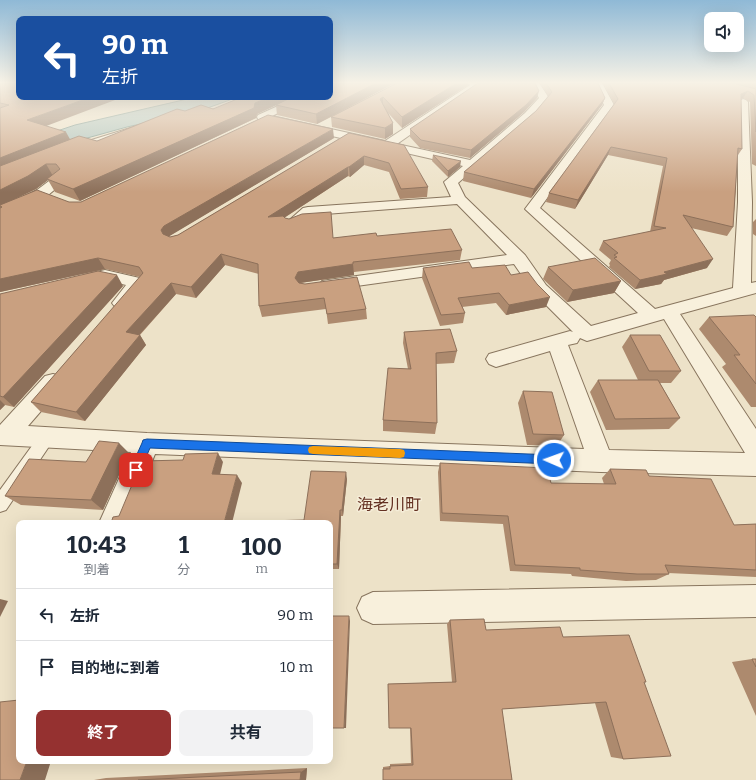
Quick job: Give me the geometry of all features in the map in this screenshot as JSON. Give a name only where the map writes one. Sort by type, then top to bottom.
[{"type":"street","points":[[255,125],[266,119]]},
{"type":"street","points":[[275,119],[472,164]]},
{"type":"street","points":[[387,145],[425,119]]},
{"type":"street","points":[[523,119],[451,182],[454,191],[460,200],[519,258],[540,289],[587,334]]},
{"type":"street","points":[[598,119],[532,209],[660,313],[756,450]]},
{"type":"street","points":[[496,359],[749,289],[746,202],[750,153],[745,119]]},
{"type":"street","points":[[319,129],[333,122]]},
{"type":"street","points":[[335,144],[348,136]]},
{"type":"street","points":[[0,213],[42,192],[58,181]]},
{"type":"street","points":[[42,192],[55,198]]},
{"type":"street","points":[[292,224],[308,211],[460,200]]},
{"type":"street","points":[[315,287],[519,258]]},
{"type":"street","points":[[75,282],[105,275],[138,283],[107,318]]},
{"type":"street","points":[[556,342],[601,461]]},
{"type":"street","points":[[3,435],[62,371]]},
{"type":"street","points":[[3,435],[147,443],[601,461],[756,465]]},
{"type":"street","points":[[114,520],[147,443]]},
{"type":"street","points":[[373,608],[756,601]]},
{"type":"lane","points":[[70,148],[123,130],[150,124]]},
{"type":"lane","points":[[0,504],[47,438]]},
{"type":"water","points":[[99,119],[161,119],[80,140],[0,150],[75,125]]},
{"type":"building","points":[[0,119],[29,119],[27,120],[66,132],[0,158]]},
{"type":"building","points":[[151,119],[229,119],[73,189],[47,179],[60,169],[56,164],[46,164],[28,176],[0,190],[0,166],[79,136],[97,141]]},
{"type":"building","points":[[259,119],[288,119],[333,129],[164,226],[161,230],[163,234],[170,237],[178,235],[349,133],[404,145],[428,187],[401,189],[389,163],[364,156],[349,167],[268,217],[283,216],[289,219],[302,214],[331,212],[333,238],[376,233],[377,236],[451,229],[462,250],[353,262],[353,264],[298,272],[295,278],[299,283],[305,284],[357,277],[366,309],[327,314],[324,298],[259,306],[258,264],[221,254],[191,287],[171,283],[126,332],[140,335],[76,412],[31,402],[143,273],[139,267],[98,258],[0,279],[0,208],[2,207],[0,205],[37,190],[69,202],[81,202]]},
{"type":"building","points":[[343,119],[391,119],[393,123],[385,128]]},
{"type":"building","points":[[424,119],[508,119],[471,150],[421,140],[410,129]]},
{"type":"building","points":[[526,119],[588,119],[534,189],[464,172]]},
{"type":"building","points":[[603,119],[741,119],[742,149],[738,148],[733,227],[683,215],[713,259],[664,272],[667,274],[640,280],[614,258],[617,257],[614,255],[618,253],[603,241],[666,228],[654,226],[667,158],[611,147],[578,200],[549,193]]},
{"type":"building","points":[[433,155],[461,161],[448,171]]},
{"type":"building","points":[[595,258],[621,281],[573,290],[548,267]]},
{"type":"building","points":[[469,262],[472,268],[505,265],[511,275],[528,272],[550,297],[509,305],[499,293],[458,298],[465,313],[441,315],[423,268]]},
{"type":"building","points":[[98,271],[117,275],[3,397],[0,396],[0,294]]},
{"type":"building","points":[[754,315],[756,317],[756,384],[734,355],[740,355],[709,317]]},
{"type":"building","points":[[450,329],[457,351],[436,353],[437,423],[383,420],[388,368],[411,369],[404,332]]},
{"type":"building","points":[[630,335],[660,335],[681,371],[649,371]]},
{"type":"building","points":[[598,380],[658,380],[680,418],[615,419]]},
{"type":"building","points":[[523,391],[552,392],[564,435],[533,434]]},
{"type":"building","points":[[99,441],[119,443],[91,500],[5,496],[29,459],[86,462]]},
{"type":"building","points":[[218,453],[212,474],[237,475],[225,520],[112,520],[113,517],[119,516],[142,461],[183,460],[185,454]]},
{"type":"building","points":[[440,463],[547,468],[551,483],[616,484],[610,469],[646,470],[649,476],[711,479],[734,525],[756,524],[756,570],[665,565],[669,574],[637,574],[580,570],[580,568],[515,565],[508,516],[442,513]]},
{"type":"building","points":[[311,471],[346,472],[342,510],[340,510],[337,564],[333,564],[333,520],[304,520]]},
{"type":"building","points":[[333,616],[349,616],[344,728],[333,728]]},
{"type":"building","points":[[484,619],[486,630],[560,627],[563,637],[629,635],[646,682],[644,682],[671,756],[623,759],[606,702],[502,709],[512,780],[383,780],[383,769],[390,769],[390,766],[413,765],[411,728],[389,728],[388,684],[456,682],[450,620]]},
{"type":"building","points":[[752,659],[756,659],[756,667]]},
{"type":"building","points":[[16,700],[16,764],[26,764],[20,780],[0,780],[0,702]]},
{"type":"building","points":[[301,772],[300,780],[138,780]]},
{"type":"slow traffic","points":[[313,450],[400,453]]},
{"type":"district","name":"海老川町","points":[[389,504]]},
{"type":"route","points":[[136,470],[147,443],[554,460]]}]
